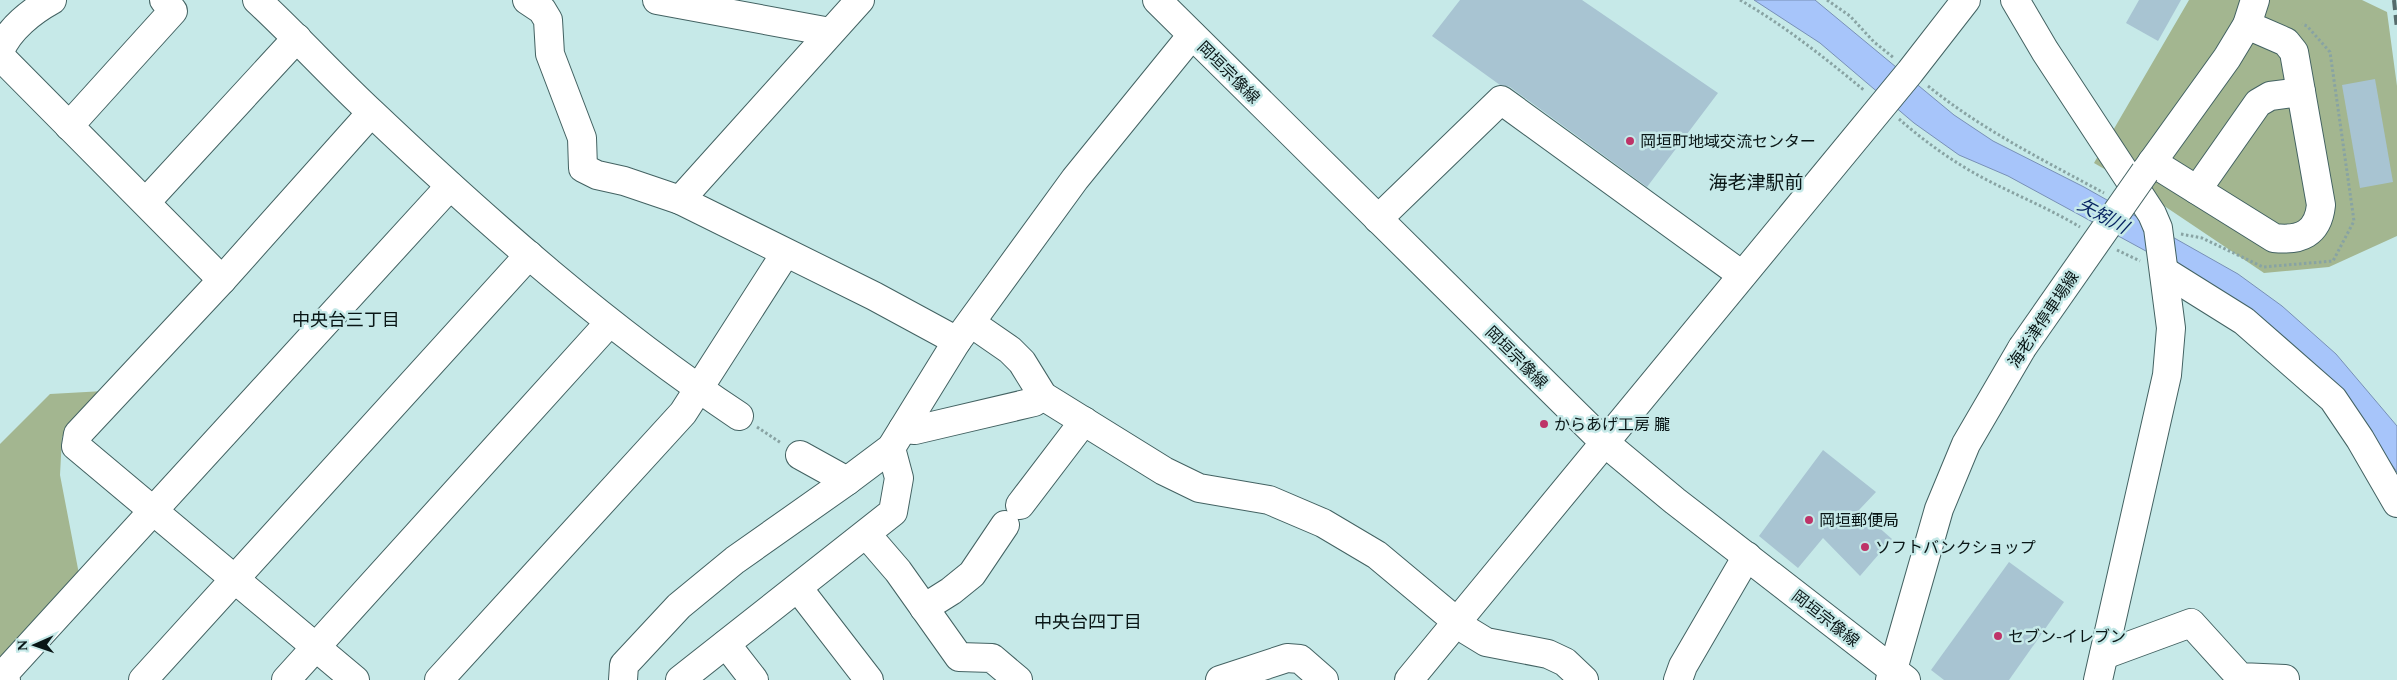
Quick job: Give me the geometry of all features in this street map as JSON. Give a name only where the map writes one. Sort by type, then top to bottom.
[{"type":"street","points":[[0,51],[5,40],[37,8],[52,0]]},
{"type":"street","points":[[69,126],[173,11],[164,0]]},
{"type":"street","points":[[257,0],[371,113],[529,255],[609,323],[700,390],[740,416]]},
{"type":"street","points":[[527,0],[542,10],[548,20],[550,54],[582,138],[583,168],[597,175],[624,181],[680,200],[874,296],[1010,350],[1022,362],[1042,396],[1164,471],[1199,488],[1270,500],[1336,530],[1377,555],[1468,631],[1486,642],[1548,654],[1565,662],[1584,680]]},
{"type":"street","points":[[657,0],[830,32]]},
{"type":"street","points":[[680,200],[860,0]]},
{"type":"street","name":"岡垣宗像線","points":[[1157,0],[1604,442],[1896,677]]},
{"type":"street","points":[[1409,680],[1910,72],[1966,0]]},
{"type":"street","points":[[2015,0],[2045,50],[2152,214],[2158,228],[2164,271],[2171,328],[2167,375],[2101,667]]},
{"type":"street","points":[[2148,167],[2197,190],[2274,238],[2287,239],[2299,237],[2312,229],[2320,218],[2321,205],[2294,52],[2286,42],[2251,12]]},
{"type":"street","name":"海老津停車場線","points":[[1896,677],[1939,509],[1966,444],[2022,348],[2148,167],[2227,58],[2251,12]]},
{"type":"street","points":[[680,680],[867,535],[893,512],[896,505],[898,478],[897,438],[964,332],[1075,179],[1192,34]]},
{"type":"street","points":[[146,202],[297,38]]},
{"type":"street","points":[[0,56],[222,280]]},
{"type":"street","points":[[2197,190],[2258,103],[2270,96],[2301,92]]},
{"type":"street","points":[[1378,219],[1501,100],[1742,275]]},
{"type":"street","points":[[354,680],[76,446],[78,434],[222,280],[371,113]]},
{"type":"street","points":[[6,680],[2,676],[450,186]]},
{"type":"street","points":[[439,680],[683,413],[700,390],[786,254]]},
{"type":"street","points":[[143,680],[529,255]]},
{"type":"street","points":[[2164,271],[2244,321],[2333,399],[2360,440],[2397,503]]},
{"type":"street","points":[[286,680],[609,323]]},
{"type":"street","points":[[623,680],[624,665],[679,606],[735,560],[847,481],[897,438],[915,430],[1034,402],[1042,396]]},
{"type":"street","points":[[924,608],[972,574],[1013,515],[1084,421]]},
{"type":"street","points":[[800,455],[847,481]]},
{"type":"street","points":[[867,535],[898,571],[959,657],[992,658],[1018,680]]},
{"type":"street","points":[[1678,680],[1683,666],[1747,556]]},
{"type":"street","points":[[798,588],[869,680]]},
{"type":"street","points":[[2101,667],[2191,623],[2240,677],[2285,679]]},
{"type":"street","points":[[726,644],[754,680]]},
{"type":"street","points":[[1220,680],[1287,658],[1300,658],[1324,680]]},
{"type":"path","points":[[1740,0],[1820,54],[1918,136],[1986,179],[2055,212],[2087,231]]},
{"type":"path","points":[[1827,0],[1850,16],[1874,42],[1910,72],[1972,118],[2110,197]]},
{"type":"path","points":[[2158,228],[2202,238],[2244,257]]},
{"type":"path","points":[[2110,246],[2164,271]]},
{"type":"path","points":[[740,416],[800,455]]},
{"type":"green space","points":[[2189,0],[2362,0],[2387,12],[2397,86],[2397,236],[2329,267],[2264,273],[2139,189],[2094,163]]},
{"type":"green space","points":[[104,391],[62,437],[60,475],[79,574],[0,667],[0,444],[50,394]]},
{"type":"water","name":"矢矧川","points":[[1754,0],[1815,0],[1954,115],[1993,141],[2084,187],[2238,274],[2282,306],[2336,354],[2397,426],[2397,472],[2347,401],[2201,281],[2008,176],[1959,155],[1914,123],[1820,43]]},
{"type":"building","name":"岡垣町地域交流センター","points":[[1460,0],[1582,0],[1718,93],[1647,187],[1510,87],[1500,85],[1432,36]]},
{"type":"building","points":[[2139,0],[2181,0],[2158,41],[2126,23]]},
{"type":"building","points":[[2375,79],[2393,182],[2360,188],[2342,85]]},
{"type":"building","name":"岡垣郵便局","points":[[1823,450],[1876,492],[1859,510],[1892,539],[1860,576],[1823,538],[1798,568],[1759,536]]},
{"type":"building","name":"セブン-イレブン","points":[[2009,562],[2064,602],[2009,680],[1944,680],[1931,670]]},
{"type":"railway","points":[[2394,0],[2397,29]]},
{"type":"place","name":"岡垣町地域交流センター","points":[[1630,141]]},
{"type":"place","name":"からあげ工房 朧","points":[[1544,424]]},
{"type":"place","name":"岡垣郵便局","points":[[1809,520]]},
{"type":"place","name":"ソフトバンクショップ","points":[[1865,547]]},
{"type":"place","name":"セブン-イレブン","points":[[1998,636]]},
{"type":"district","name":"海老津駅前","points":[[1756,182]]},
{"type":"district","name":"中央台三丁目","points":[[346,320]]},
{"type":"district","name":"中央台四丁目","points":[[1088,622]]}]
